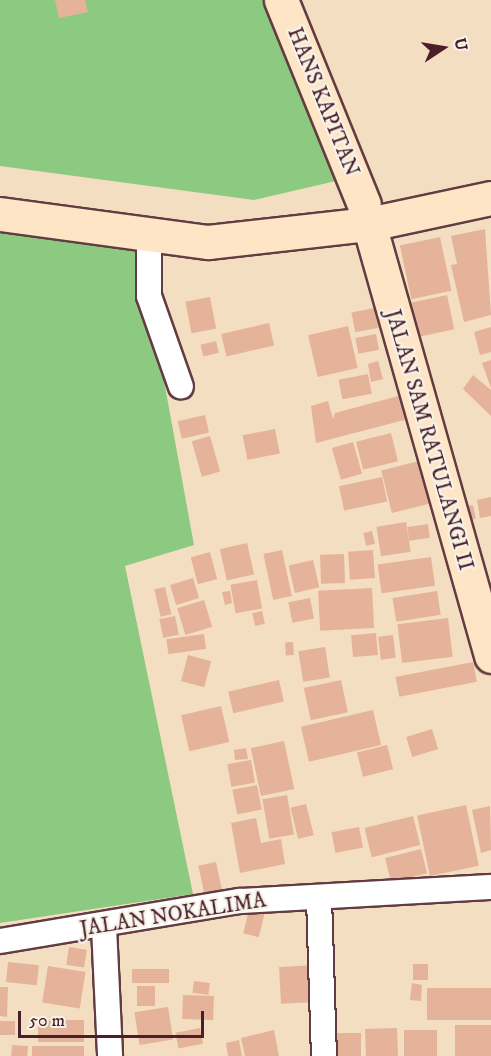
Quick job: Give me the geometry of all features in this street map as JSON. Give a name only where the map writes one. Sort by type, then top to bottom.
[{"type":"main road","name":"HANS KAPITAN","points":[[281,0],[367,214]]},
{"type":"main road","points":[[0,214],[150,236],[263,240],[491,179]]},
{"type":"main road","points":[[0,195],[210,222],[367,214],[491,198]]},
{"type":"main road","name":"JALAN SAM RATULANGI II","points":[[367,214],[491,656]]},
{"type":"street","points":[[150,236],[149,296],[181,387]]},
{"type":"street","name":"JALAN NOKALIMA","points":[[0,941],[104,927],[240,901],[491,887]]},
{"type":"street","points":[[319,898],[324,1056]]},
{"type":"street","points":[[104,927],[110,1056]]},
{"type":"green space","points":[[0,0],[269,0],[340,180],[254,200],[0,166]]},
{"type":"green space","points":[[0,222],[139,244],[194,545],[125,566],[193,894],[0,923]]},
{"type":"building","points":[[55,0],[85,0],[88,12],[59,18]]},
{"type":"building","points":[[485,229],[491,315],[464,322],[451,265],[457,264],[451,236]]},
{"type":"building","points":[[440,237],[451,291],[411,299],[400,246]]},
{"type":"building","points":[[447,295],[454,329],[418,337],[411,303]]},
{"type":"building","points":[[210,297],[216,328],[192,333],[185,302]]},
{"type":"building","points":[[375,308],[379,328],[355,332],[351,313]]},
{"type":"building","points":[[269,323],[274,345],[226,356],[221,334]]},
{"type":"building","points":[[348,326],[358,368],[318,377],[308,335]]},
{"type":"building","points":[[491,327],[491,352],[480,355],[474,332]]},
{"type":"building","points":[[376,334],[379,350],[358,354],[355,338]]},
{"type":"building","points":[[216,341],[219,353],[203,357],[200,345]]},
{"type":"building","points":[[491,360],[491,388],[482,363]]},
{"type":"building","points":[[378,361],[383,379],[371,382],[368,364]]},
{"type":"building","points":[[368,374],[372,394],[342,399],[339,380]]},
{"type":"building","points":[[473,375],[491,390],[491,416],[463,389]]},
{"type":"building","points":[[402,395],[408,419],[316,443],[311,406],[328,401],[333,419],[335,413]]},
{"type":"building","points":[[205,415],[209,433],[182,439],[178,421]]},
{"type":"building","points":[[275,429],[280,454],[247,460],[243,435]]},
{"type":"building","points":[[391,433],[398,461],[363,470],[356,442]]},
{"type":"building","points":[[210,436],[220,472],[202,477],[192,441]]},
{"type":"building","points":[[353,442],[362,474],[341,480],[332,448]]},
{"type":"building","points":[[423,460],[434,503],[392,513],[381,470]]},
{"type":"building","points":[[382,477],[387,501],[344,511],[339,486]]},
{"type":"building","points":[[491,497],[491,516],[480,518],[477,500]]},
{"type":"building","points":[[473,505],[476,519],[468,520],[465,507]]},
{"type":"building","points":[[406,522],[411,552],[381,556],[376,527]]},
{"type":"building","points":[[428,524],[430,538],[409,541],[407,527]]},
{"type":"building","points":[[372,531],[375,544],[366,546],[363,533]]},
{"type":"building","points":[[247,543],[254,574],[227,580],[220,549]]},
{"type":"building","points":[[282,550],[292,596],[273,600],[263,554]]},
{"type":"building","points":[[373,550],[375,578],[350,580],[348,552]]},
{"type":"building","points":[[210,552],[217,579],[198,584],[191,557]]},
{"type":"building","points":[[344,554],[345,583],[321,584],[320,555]]},
{"type":"building","points":[[431,557],[435,586],[382,593],[378,565]]},
{"type":"building","points":[[313,560],[319,587],[295,593],[289,566]]},
{"type":"building","points":[[193,578],[199,598],[176,605],[170,585]]},
{"type":"building","points":[[257,580],[262,609],[235,613],[230,585]]},
{"type":"building","points":[[165,587],[171,614],[161,617],[154,589]]},
{"type":"building","points":[[372,588],[374,628],[320,631],[318,591]]},
{"type":"building","points":[[230,591],[232,603],[225,605],[222,592]]},
{"type":"building","points":[[437,591],[441,615],[396,622],[393,598]]},
{"type":"building","points":[[310,598],[314,619],[292,623],[288,602]]},
{"type":"building","points":[[204,600],[212,627],[185,635],[177,608]]},
{"type":"building","points":[[262,611],[265,624],[255,626],[252,613]]},
{"type":"building","points":[[175,616],[179,635],[163,638],[159,619]]},
{"type":"building","points":[[448,618],[453,657],[402,663],[397,624]]},
{"type":"building","points":[[376,633],[378,655],[353,657],[351,635]]},
{"type":"building","points":[[204,634],[206,649],[168,654],[166,639]]},
{"type":"building","points":[[393,635],[396,658],[381,660],[378,637]]},
{"type":"building","points":[[293,642],[294,655],[286,656],[285,643]]},
{"type":"building","points":[[325,647],[330,678],[303,682],[298,651]]},
{"type":"building","points":[[188,655],[211,661],[204,687],[181,681]]},
{"type":"building","points":[[473,662],[477,682],[399,697],[395,677]]},
{"type":"building","points":[[279,680],[284,701],[233,713],[228,692]]},
{"type":"building","points":[[341,680],[348,712],[311,720],[304,688]]},
{"type":"building","points":[[221,706],[229,742],[189,751],[181,715]]},
{"type":"building","points":[[373,710],[381,745],[309,762],[301,727]]},
{"type":"building","points":[[432,729],[438,749],[412,757],[406,737]]},
{"type":"building","points":[[284,741],[294,789],[261,796],[251,748]]},
{"type":"building","points":[[387,745],[393,769],[363,777],[357,752]]},
{"type":"building","points":[[246,748],[248,759],[235,760],[234,750]]},
{"type":"building","points":[[251,760],[255,783],[231,787],[227,764]]},
{"type":"building","points":[[257,785],[262,810],[237,814],[232,790]]},
{"type":"building","points":[[287,795],[294,834],[269,839],[262,799]]},
{"type":"building","points":[[306,804],[314,835],[298,839],[290,808]]},
{"type":"building","points":[[466,805],[479,866],[430,876],[417,815]]},
{"type":"building","points":[[490,806],[491,850],[481,853],[472,810]]},
{"type":"building","points":[[413,816],[420,845],[372,857],[364,828]]},
{"type":"building","points":[[256,818],[261,843],[281,839],[285,864],[240,873],[231,823]]},
{"type":"building","points":[[359,827],[363,848],[336,853],[332,832]]},
{"type":"building","points":[[421,849],[427,873],[391,882],[385,858]]},
{"type":"building","points":[[216,862],[222,891],[205,895],[198,866]]},
{"type":"building","points":[[249,910],[265,914],[259,937],[243,933]]},
{"type":"building","points":[[69,947],[87,950],[84,968],[66,965]]},
{"type":"building","points":[[8,962],[39,965],[37,985],[6,982]]},
{"type":"building","points":[[413,964],[428,964],[428,980],[413,980]]},
{"type":"building","points":[[315,965],[317,1002],[281,1004],[279,967]]},
{"type":"building","points":[[48,966],[86,972],[80,1008],[42,1003]]},
{"type":"building","points":[[132,969],[169,969],[169,983],[132,983]]},
{"type":"building","points":[[194,981],[210,983],[208,995],[193,993]]},
{"type":"building","points":[[412,983],[422,985],[421,1001],[410,1000]]},
{"type":"building","points":[[137,986],[155,986],[155,1006],[137,1006]]},
{"type":"building","points":[[0,987],[8,987],[7,1017],[0,1016]]},
{"type":"building","points":[[427,988],[491,988],[491,1020],[427,1020]]},
{"type":"building","points":[[183,995],[214,996],[213,1020],[182,1019]]},
{"type":"building","points":[[168,1007],[173,1040],[140,1045],[134,1012]]},
{"type":"building","points":[[38,1020],[84,1020],[84,1042],[38,1042]]},
{"type":"building","points":[[0,1021],[15,1021],[15,1035],[0,1035]]},
{"type":"building","points":[[455,1025],[491,1025],[491,1056],[455,1056]]},
{"type":"building","points":[[200,1028],[203,1044],[179,1048],[175,1033]]},
{"type":"building","points":[[397,1028],[398,1056],[366,1056],[365,1029]]},
{"type":"building","points":[[274,1030],[279,1056],[245,1056],[241,1038]]},
{"type":"building","points":[[404,1030],[437,1030],[437,1056],[404,1056]]},
{"type":"building","points":[[334,1033],[361,1033],[361,1056],[334,1056]]},
{"type":"building","points":[[239,1040],[242,1056],[228,1056],[226,1043]]},
{"type":"building","points":[[12,1045],[28,1046],[27,1056],[11,1056]]},
{"type":"building","points":[[32,1046],[84,1046],[84,1056],[32,1056]]}]
